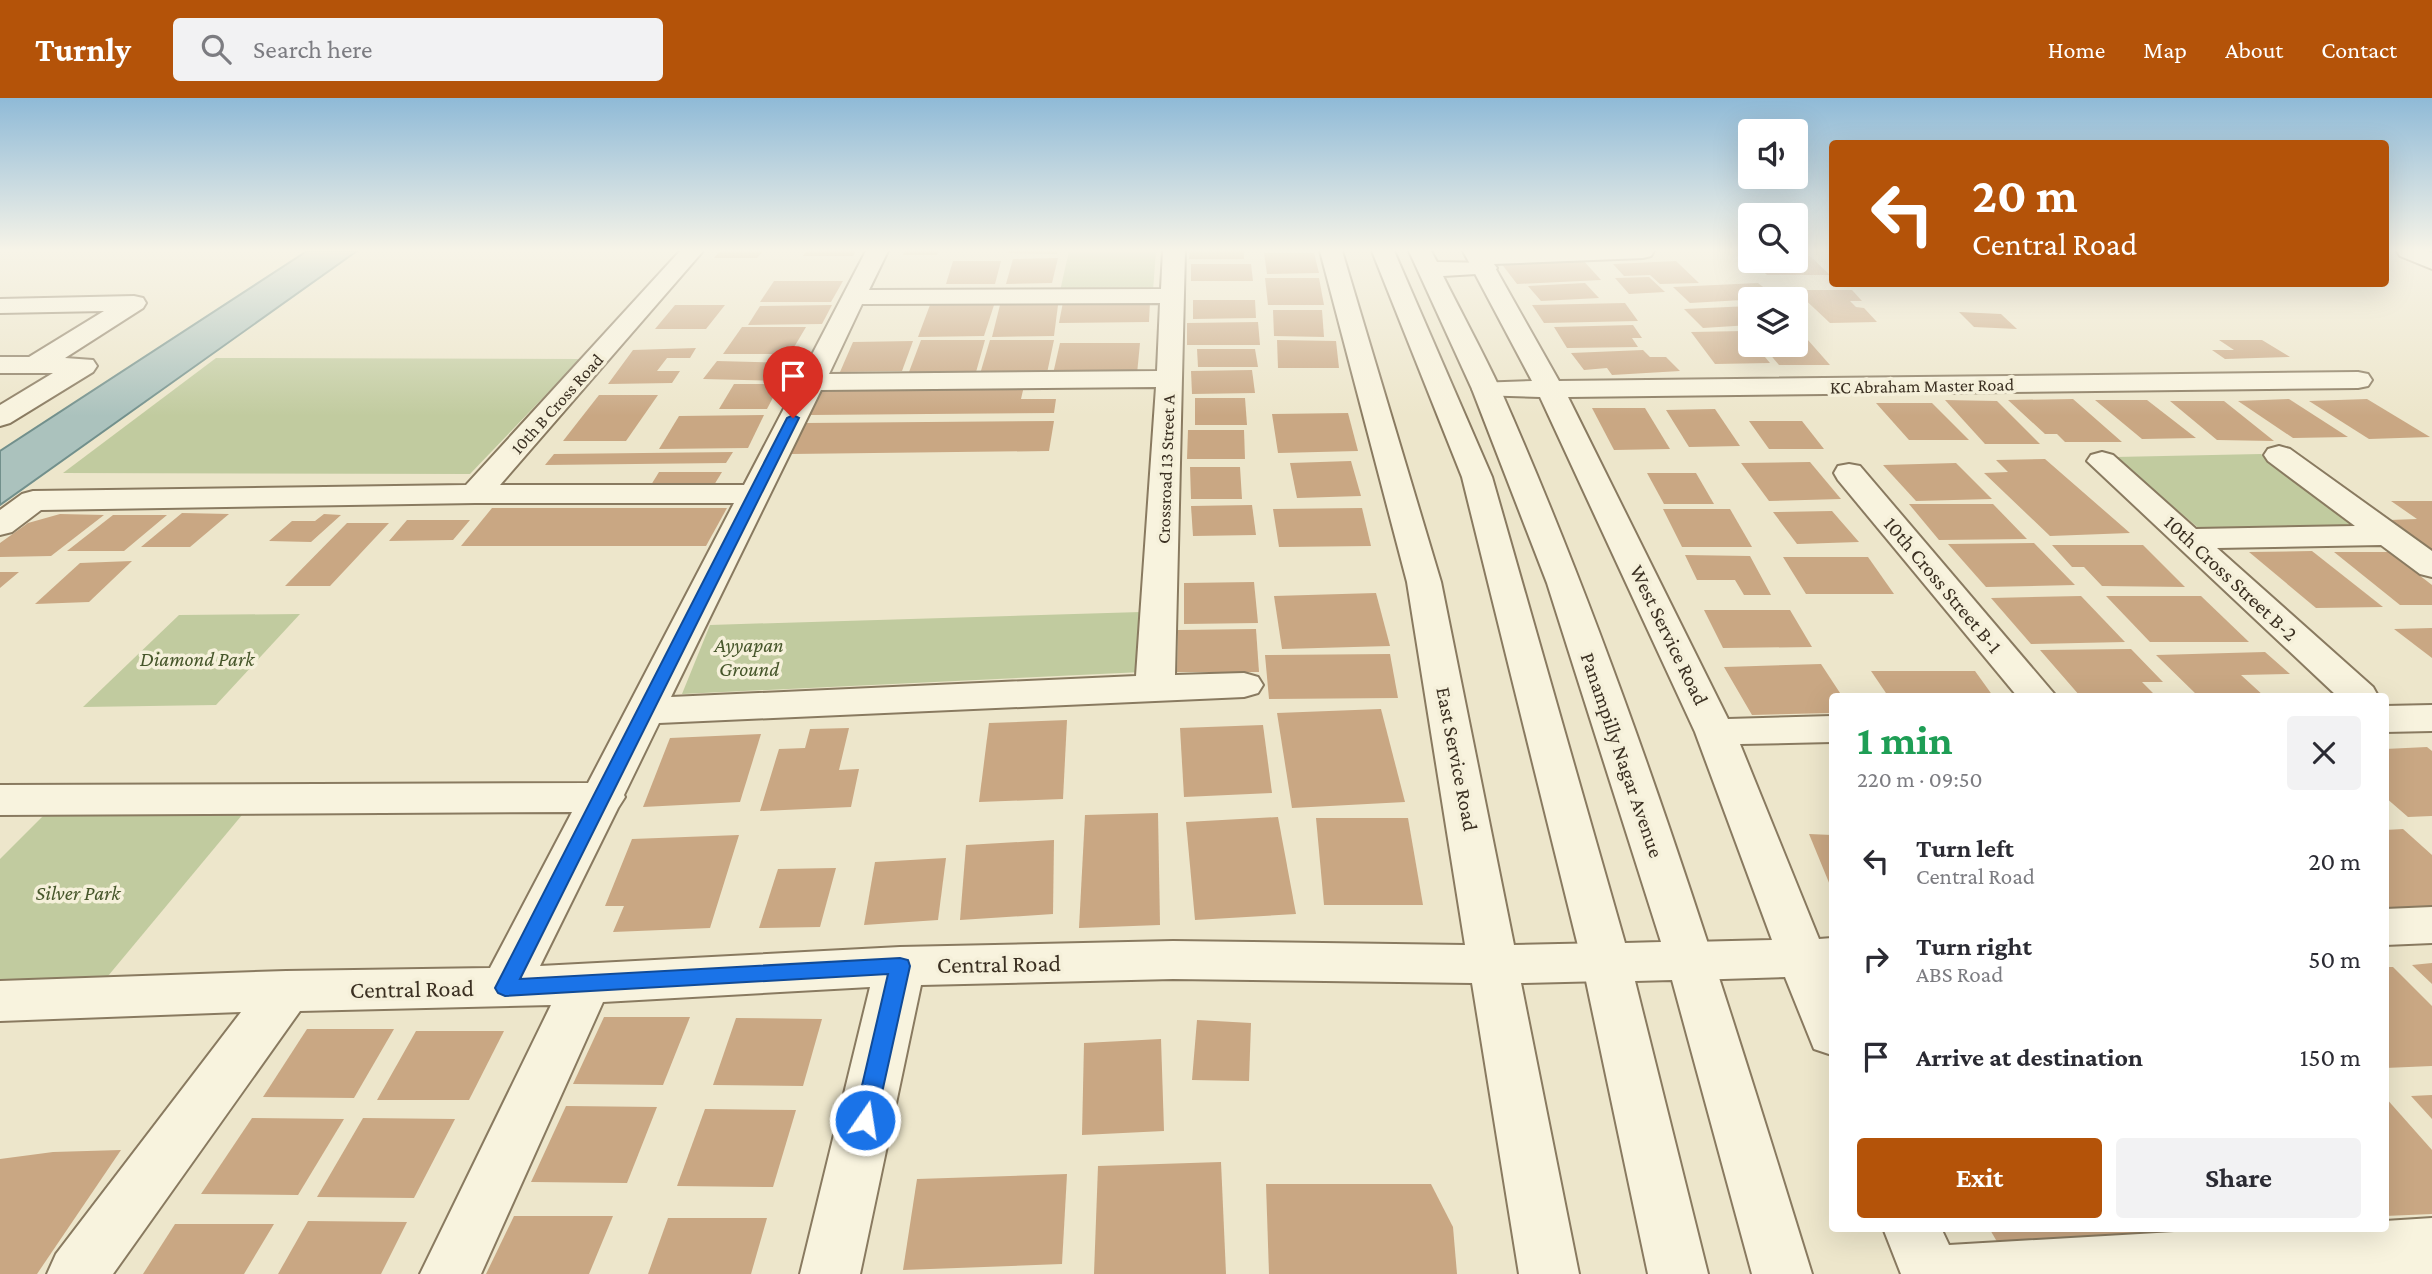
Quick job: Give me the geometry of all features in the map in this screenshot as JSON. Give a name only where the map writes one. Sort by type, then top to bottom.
[{"type":"street","points":[[35,365],[129,306]]},
{"type":"street","name":"10th B Cross Road","points":[[475,494],[643,306]]},
{"type":"street","points":[[505,988],[604,797],[850,306]]},
{"type":"street","name":"Crossroad 13 Street A","points":[[1155,687],[1170,379],[1171,306]]},
{"type":"street","name":"East Service Road","points":[[1346,306],[1424,582],[1549,1274]]},
{"type":"street","points":[[1405,306],[1477,477],[1606,961],[1678,1274]]},
{"type":"street","name":"Panampilly Nagar Avenue","points":[[1447,306],[1486,389],[1564,583],[1691,961],[1783,1274]]},
{"type":"street","name":"West Service Road","points":[[1505,306],[1550,389],[1715,732],[1817,958],[1829,1019]]},
{"type":"street","points":[[0,365],[84,366],[0,417]]},
{"type":"street","points":[[811,382],[1170,379]]},
{"type":"street","name":"KC Abraham Master Road","points":[[1486,389],[1724,389],[2358,380]]},
{"type":"street","points":[[0,430],[17,430],[0,441]]},
{"type":"street","points":[[2279,455],[2432,567]]},
{"type":"street","name":"10th Cross Street B-2","points":[[2102,461],[2356,693]]},
{"type":"street","name":"10th Cross Street B-1","points":[[1849,473],[2034,693]]},
{"type":"street","points":[[0,525],[33,501],[475,494],[754,494]]},
{"type":"street","points":[[2188,539],[2386,535]]},
{"type":"street","points":[[646,711],[1244,685]]},
{"type":"street","points":[[2389,719],[2432,718]]},
{"type":"street","points":[[1715,732],[1829,729]]},
{"type":"street","points":[[0,800],[604,797]]},
{"type":"street","points":[[2389,927],[2432,925]]},
{"type":"street","name":"Central Road","points":[[0,1001],[286,991],[505,988],[900,966],[1173,960],[1495,964],[1817,958]]},
{"type":"street","points":[[830,1274],[900,966]]},
{"type":"street","points":[[450,1274],[587,983]]},
{"type":"street","points":[[77,1274],[286,991]]},
{"type":"street","points":[[1914,1232],[1931,1274]]},
{"type":"street","points":[[1945,1274],[2432,1246]]},
{"type":"green space","points":[[216,358],[580,359],[470,474],[63,473]]},
{"type":"green space","points":[[2261,454],[2354,521],[2347,528],[2202,531],[2115,457]]},
{"type":"green space","name":"Ayyapan Ground","points":[[1141,612],[1142,672],[682,694],[710,625]]},
{"type":"green space","name":"Diamond Park","points":[[300,614],[216,705],[83,707],[179,615]]},
{"type":"green space","name":"Silver Park","points":[[45,814],[242,815],[103,982],[0,982],[0,859]]},
{"type":"water","points":[[223,306],[280,306],[0,505],[0,451]]},
{"type":"building","points":[[674,306],[724,306],[706,329],[655,329]]},
{"type":"building","points":[[760,306],[832,306],[822,324],[748,325]]},
{"type":"building","points":[[930,306],[994,306],[984,336],[918,337]]},
{"type":"building","points":[[1000,306],[1058,306],[1054,336],[992,337]]},
{"type":"building","points":[[1062,306],[1150,306],[1149,322],[1059,323]]},
{"type":"building","points":[[1193,306],[1255,306],[1256,318],[1193,319]]},
{"type":"building","points":[[1533,306],[1627,306],[1638,321],[1544,323]]},
{"type":"building","points":[[1812,306],[1864,308],[1877,322],[1830,323]]},
{"type":"building","points":[[1738,307],[1738,326],[1703,328],[1684,309]]},
{"type":"building","points":[[1273,310],[1322,310],[1324,337],[1274,336]]},
{"type":"building","points":[[1959,312],[2001,314],[2017,329],[1974,327]]},
{"type":"building","points":[[1258,322],[1260,345],[1187,345],[1187,323]]},
{"type":"building","points":[[1633,325],[1642,338],[1632,338],[1638,347],[1567,348],[1554,327]]},
{"type":"building","points":[[742,327],[806,327],[790,354],[723,354]]},
{"type":"building","points":[[1738,331],[1738,357],[1765,357],[1770,363],[1715,364],[1691,332]]},
{"type":"building","points":[[921,340],[985,340],[976,372],[909,372]]},
{"type":"building","points":[[990,340],[1054,340],[1047,373],[980,374]]},
{"type":"building","points":[[1277,340],[1336,341],[1339,368],[1278,368]]},
{"type":"building","points":[[1808,340],[1830,365],[1779,365],[1772,357],[1808,357]]},
{"type":"building","points":[[2219,340],[2262,340],[2290,357],[2225,359],[2212,350],[2234,350]]},
{"type":"building","points":[[913,341],[902,371],[840,372],[853,342]]},
{"type":"building","points":[[1060,343],[1140,343],[1137,374],[1053,374]]},
{"type":"building","points":[[696,348],[690,358],[667,358],[657,371],[680,371],[672,383],[608,384],[633,350]]},
{"type":"building","points":[[1197,349],[1255,349],[1258,367],[1198,367]]},
{"type":"building","points":[[1643,350],[1650,357],[1666,357],[1680,371],[1612,375],[1607,368],[1584,370],[1571,353]]},
{"type":"building","points":[[717,361],[792,363],[779,381],[703,379]]},
{"type":"building","points":[[1252,370],[1255,393],[1192,394],[1191,371]]},
{"type":"building","points":[[734,384],[780,384],[767,409],[719,409]]},
{"type":"building","points":[[1024,386],[1021,399],[1056,399],[1054,413],[808,415],[822,388]]},
{"type":"building","points":[[599,395],[658,395],[626,441],[563,441]]},
{"type":"building","points":[[1195,398],[1245,398],[1247,425],[1195,425]]},
{"type":"building","points":[[2073,399],[2122,442],[2065,442],[2057,434],[2045,434],[2008,400]]},
{"type":"building","points":[[2289,399],[2348,437],[2293,438],[2238,401]]},
{"type":"building","points":[[2367,399],[2430,437],[2369,439],[2309,401]]},
{"type":"building","points":[[1945,400],[1997,401],[2040,444],[1985,444]]},
{"type":"building","points":[[2095,400],[2147,400],[2196,438],[2142,439]]},
{"type":"building","points":[[2170,401],[2224,401],[2274,441],[2217,440]]},
{"type":"building","points":[[1876,403],[1932,403],[1969,440],[1909,440]]},
{"type":"building","points":[[1592,408],[1645,408],[1670,449],[1614,450]]},
{"type":"building","points":[[1715,409],[1740,446],[1689,447],[1666,410]]},
{"type":"building","points":[[1348,413],[1358,451],[1278,453],[1272,414]]},
{"type":"building","points":[[764,415],[748,448],[659,449],[679,416]]},
{"type":"building","points":[[1054,421],[1049,451],[791,454],[805,423]]},
{"type":"building","points":[[1749,421],[1802,421],[1824,449],[1769,449]]},
{"type":"building","points":[[1188,430],[1244,430],[1245,459],[1187,459]]},
{"type":"building","points":[[733,452],[726,463],[545,465],[554,454]]},
{"type":"building","points":[[2045,459],[2130,533],[2050,536],[1984,473],[2008,472],[1996,460]]},
{"type":"building","points":[[1351,461],[1361,496],[1297,498],[1290,463]]},
{"type":"building","points":[[1810,462],[1841,499],[1769,501],[1741,463]]},
{"type":"building","points":[[1956,463],[1992,499],[1916,501],[1883,465]]},
{"type":"building","points":[[1190,467],[1240,467],[1242,499],[1191,499]]},
{"type":"building","points":[[659,472],[722,472],[714,485],[651,485]]},
{"type":"building","points":[[1647,473],[1696,473],[1714,504],[1664,504]]},
{"type":"building","points":[[2391,501],[2432,501],[2432,551],[2389,520],[2417,519]]},
{"type":"building","points":[[1909,504],[1993,504],[2027,539],[1939,540]]},
{"type":"building","points":[[1252,505],[1256,535],[1193,536],[1191,506]]},
{"type":"building","points":[[492,508],[727,508],[706,546],[461,546]]},
{"type":"building","points":[[1362,508],[1371,546],[1279,547],[1273,509]]},
{"type":"building","points":[[1663,509],[1730,509],[1752,547],[1682,547]]},
{"type":"building","points":[[1832,511],[1859,542],[1797,544],[1773,512]]},
{"type":"building","points":[[182,513],[229,514],[190,547],[141,547]]},
{"type":"building","points":[[60,514],[104,515],[51,556],[0,557],[0,543],[28,523]]},
{"type":"building","points":[[324,514],[341,515],[311,542],[269,541],[292,521],[315,521]]},
{"type":"building","points":[[113,515],[167,515],[124,551],[67,551]]},
{"type":"building","points":[[407,520],[470,520],[453,540],[389,541]]},
{"type":"building","points":[[347,523],[389,523],[330,586],[285,586]]},
{"type":"building","points":[[2034,543],[2075,585],[1986,587],[1948,544]]},
{"type":"building","points":[[2052,545],[2143,545],[2185,587],[2102,586],[2084,567],[2072,567]]},
{"type":"building","points":[[2312,551],[2383,607],[2316,608],[2249,552]]},
{"type":"building","points":[[2334,552],[2389,552],[2432,585],[2432,605],[2400,605]]},
{"type":"building","points":[[1685,555],[1750,556],[1771,595],[1744,595],[1735,580],[1697,580]]},
{"type":"building","points":[[1783,557],[1868,557],[1894,594],[1806,594]]},
{"type":"building","points":[[132,561],[89,602],[35,604],[80,563]]},
{"type":"building","points":[[0,572],[19,572],[0,588]]},
{"type":"building","points":[[1254,582],[1258,623],[1184,624],[1184,583]]},
{"type":"building","points":[[1376,593],[1390,646],[1282,649],[1274,596]]},
{"type":"building","points":[[2081,596],[2125,642],[2031,644],[1991,598]]},
{"type":"building","points":[[2106,596],[2201,596],[2249,642],[2150,642]]},
{"type":"building","points":[[1704,610],[1790,610],[1812,647],[1723,648]]},
{"type":"building","points":[[2432,628],[2432,658],[2394,629]]},
{"type":"building","points":[[1256,629],[1259,672],[1177,672],[1178,630]]},
{"type":"building","points":[[2131,649],[2163,682],[2142,682],[2153,693],[2077,693],[2040,650]]},
{"type":"building","points":[[2265,652],[2290,674],[2241,675],[2261,693],[2195,693],[2156,655]]},
{"type":"building","points":[[1390,654],[1398,698],[1269,699],[1265,655]]},
{"type":"building","points":[[1821,664],[1840,693],[1829,693],[1829,713],[1752,715],[1724,667]]},
{"type":"building","points":[[1871,671],[1975,671],[1991,693],[1886,693]]},
{"type":"building","points":[[1381,709],[1405,802],[1292,808],[1277,713]]},
{"type":"building","points":[[1067,720],[1063,799],[979,802],[989,723]]},
{"type":"building","points":[[1263,725],[1272,793],[1184,797],[1180,728]]},
{"type":"building","points":[[849,728],[839,770],[859,769],[851,807],[760,811],[779,749],[805,748],[810,729]]},
{"type":"building","points":[[761,734],[740,802],[643,807],[670,738]]},
{"type":"building","points":[[2427,747],[2432,751],[2432,816],[2408,817],[2389,800],[2389,749]]},
{"type":"building","points":[[1158,813],[1160,925],[1079,928],[1085,815]]},
{"type":"building","points":[[1278,817],[1296,914],[1195,920],[1186,822]]},
{"type":"building","points":[[1316,818],[1408,818],[1423,905],[1324,905]]},
{"type":"building","points":[[2403,829],[2432,855],[2432,908],[2389,910],[2389,830]]},
{"type":"building","points":[[1809,834],[1829,835],[1829,883]]},
{"type":"building","points":[[739,835],[710,928],[613,932],[624,906],[605,906],[632,839]]},
{"type":"building","points":[[1054,840],[1053,914],[960,920],[966,845]]},
{"type":"building","points":[[946,858],[938,920],[864,925],[875,862]]},
{"type":"building","points":[[836,868],[820,927],[759,928],[778,869]]},
{"type":"building","points":[[2432,963],[2432,984],[2412,965]]},
{"type":"building","points":[[2389,967],[2393,967],[2432,1006],[2432,1066],[2389,1068]]},
{"type":"building","points":[[604,1017],[690,1017],[663,1085],[573,1084]]},
{"type":"building","points":[[736,1018],[822,1019],[803,1086],[713,1085]]},
{"type":"building","points":[[1197,1020],[1251,1023],[1249,1081],[1192,1080]]},
{"type":"building","points":[[307,1029],[394,1029],[354,1098],[263,1097]]},
{"type":"building","points":[[416,1031],[504,1031],[469,1100],[377,1100]]},
{"type":"building","points":[[1161,1039],[1164,1131],[1082,1135],[1084,1043]]},
{"type":"building","points":[[2432,1095],[2432,1119],[2411,1096]]},
{"type":"building","points":[[2389,1102],[2432,1150],[2432,1214],[2389,1216]]},
{"type":"building","points":[[566,1106],[657,1107],[627,1183],[531,1182]]},
{"type":"building","points":[[705,1109],[796,1110],[773,1187],[677,1186]]},
{"type":"building","points":[[252,1118],[344,1119],[298,1195],[201,1194]]},
{"type":"building","points":[[363,1118],[455,1119],[414,1198],[317,1197]]},
{"type":"building","points":[[121,1150],[37,1274],[0,1274],[0,1159],[53,1152]]},
{"type":"building","points":[[1221,1162],[1226,1274],[1094,1274],[1098,1166]]},
{"type":"building","points":[[1067,1174],[1062,1264],[903,1270],[917,1179]]},
{"type":"building","points":[[1266,1184],[1431,1184],[1453,1227],[1457,1274],[1269,1274]]},
{"type":"building","points":[[514,1216],[613,1216],[589,1274],[486,1274]]},
{"type":"building","points":[[668,1218],[767,1218],[751,1274],[648,1274]]},
{"type":"building","points":[[308,1221],[407,1222],[381,1274],[278,1274]]},
{"type":"building","points":[[175,1224],[274,1224],[244,1274],[143,1274]]},
{"type":"building","points":[[1991,1232],[2178,1232],[2185,1243],[2006,1257]]},
{"type":"route","points":[[793,418],[716,566],[604,797],[505,988],[900,966],[865,1120]]}]
